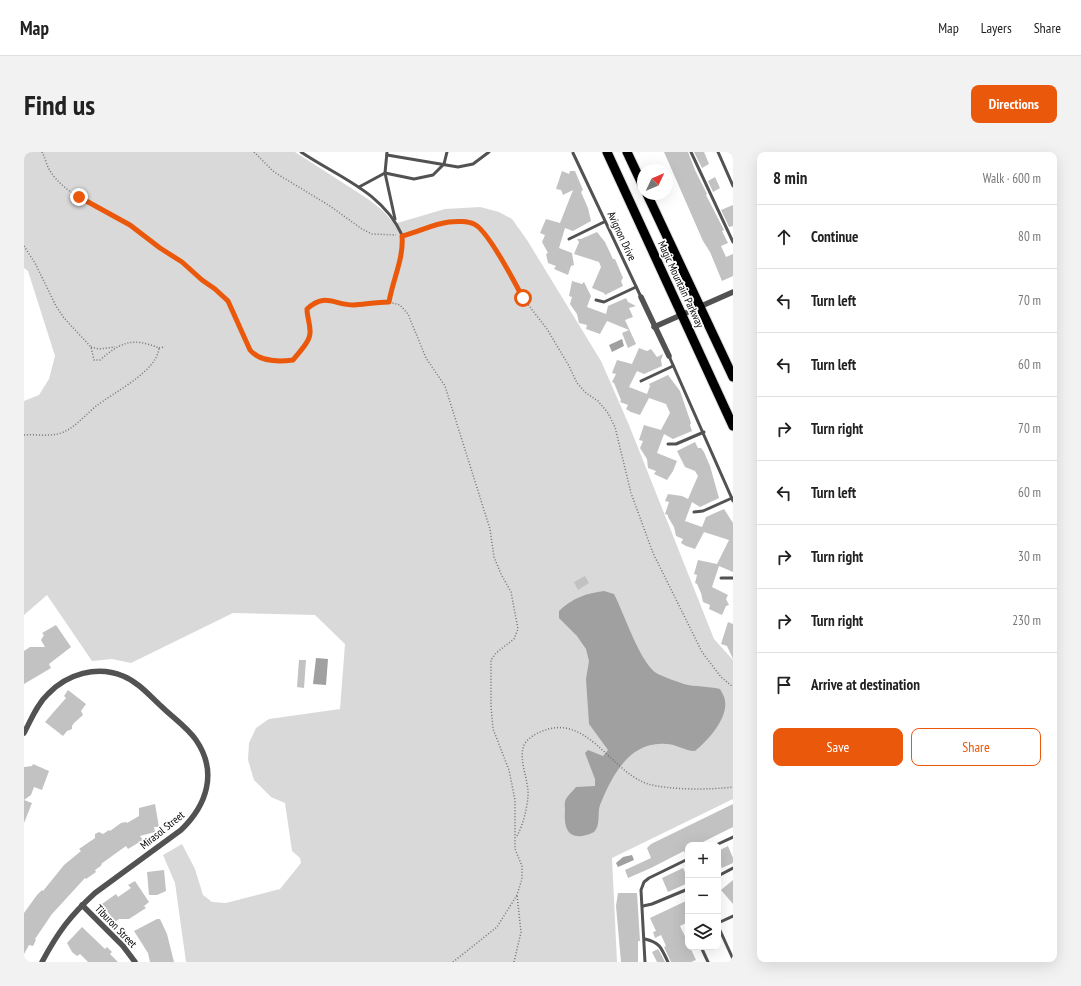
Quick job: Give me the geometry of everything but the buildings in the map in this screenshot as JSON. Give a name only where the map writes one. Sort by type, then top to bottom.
[{"type":"main road","name":"Magic Mountain Parkway","points":[[607,152],[733,426]]},
{"type":"main road","points":[[627,152],[637,173]]},
{"type":"main road","name":"Magic Mountain Parkway","points":[[650,200],[733,377]]},
{"type":"street","points":[[654,327],[733,292]]},
{"type":"street","name":"Avignon Drive","points":[[641,297],[669,356]]},
{"type":"street","name":"Mirasol Street","points":[[24,733],[41,702],[61,683],[73,676],[88,672],[108,672],[123,676],[138,685],[185,728],[196,740],[205,759],[207,777],[202,806],[192,820],[182,830],[95,893],[82,905],[68,919],[42,962]]},
{"type":"street","name":"Tiburon Street","points":[[82,905],[123,946],[135,962]]},
{"type":"lane","points":[[301,152],[360,187],[389,212],[396,221]]},
{"type":"lane","points":[[360,187],[385,173],[414,179],[433,175],[444,164],[447,152]]},
{"type":"lane","points":[[402,236],[396,221],[385,173],[387,154],[444,164],[458,168],[473,164],[489,152]]},
{"type":"lane","points":[[691,152],[733,242]]},
{"type":"lane","points":[[718,152],[733,186]]},
{"type":"lane","name":"Avignon Drive","points":[[573,153],[604,222],[641,297]]},
{"type":"lane","points":[[569,239],[604,222]]},
{"type":"lane","points":[[596,300],[604,302],[636,287]]},
{"type":"lane","name":"Avignon Drive","points":[[669,356],[704,432],[732,500]]},
{"type":"lane","points":[[641,380],[674,366]]},
{"type":"lane","points":[[668,444],[676,444],[704,432]]},
{"type":"lane","points":[[694,512],[703,511],[732,500]]},
{"type":"lane","points":[[721,578],[733,578]]},
{"type":"lane","points":[[721,843],[733,837]]},
{"type":"lane","points":[[645,962],[642,890],[644,882],[649,878],[685,860]]},
{"type":"lane","points":[[721,874],[733,868]]},
{"type":"lane","points":[[643,906],[652,904],[685,889]]},
{"type":"lane","points":[[721,922],[733,916]]},
{"type":"lane","points":[[721,933],[733,959]]},
{"type":"lane","points":[[645,939],[656,942],[661,948],[668,962]]},
{"type":"lane","points":[[702,950],[708,962]]},
{"type":"path","points":[[42,152],[49,170],[60,183],[79,197],[130,225],[160,248],[182,262],[224,297],[228,301],[237,319],[245,341],[255,356],[263,359],[283,361],[293,360],[309,338],[310,331],[307,318],[307,309],[315,301],[324,300],[354,305],[389,302],[400,305],[408,314],[426,358],[445,386],[490,529],[494,557],[500,574],[511,592],[518,629],[514,639],[496,653],[491,660],[490,680],[493,730],[509,770],[515,800],[516,849],[522,866],[522,879],[517,895],[508,911],[490,934],[453,962]]},
{"type":"path","points":[[254,152],[274,172],[330,206],[362,230],[372,234],[402,236],[436,224],[451,222],[469,222],[479,228],[502,259],[526,302],[547,330],[569,366],[577,383],[586,393],[598,401],[608,413],[615,427],[631,493],[654,554],[702,652],[721,677],[733,687]]},
{"type":"path","points":[[389,302],[392,286],[402,254],[402,236]]},
{"type":"path","points":[[24,246],[35,263],[56,306],[64,318],[91,347],[94,360],[100,360],[116,346]]},
{"type":"path","points":[[91,347],[99,349],[128,342],[146,343],[159,348],[164,347]]},
{"type":"path","points":[[24,435],[60,434],[74,427],[95,407],[132,382],[155,360],[158,355],[159,348]]},
{"type":"path","points":[[516,838],[522,827],[528,795],[522,758],[523,751],[525,744],[533,735],[545,730],[565,727],[576,730],[586,736],[630,775],[649,784],[674,787],[733,787]]},
{"type":"path","points":[[514,962],[521,932],[517,895]]},
{"type":"shaded area","points":[[24,152],[295,152],[368,199],[382,210],[392,221],[397,223],[445,209],[480,207],[499,212],[512,219],[527,240],[601,361],[629,425],[714,639],[733,660],[733,799],[612,858],[617,962],[186,962],[175,883],[163,855],[182,844],[195,869],[203,895],[212,902],[226,903],[280,889],[301,863],[300,858],[292,851],[285,803],[271,797],[254,780],[248,760],[249,743],[256,728],[269,719],[340,709],[345,644],[315,615],[233,613],[131,663],[112,659],[92,661],[47,595],[24,615],[24,401],[39,395],[49,379],[55,356],[28,271],[24,268]]},
{"type":"shaded area","points":[[622,339],[624,346],[612,352],[609,345]]},
{"type":"shaded area","points":[[604,591],[614,594],[639,650],[645,661],[652,669],[658,674],[684,684],[720,689],[725,701],[725,708],[716,729],[695,751],[666,744],[642,748],[632,754],[616,772],[610,783],[599,808],[598,822],[594,832],[577,836],[572,835],[567,829],[565,800],[576,787],[595,786],[595,779],[585,753],[588,750],[603,756],[608,750],[589,724],[586,679],[589,661],[586,649],[577,636],[559,618],[559,611],[564,606],[580,597]]},
{"type":"shaded area","points":[[316,658],[328,659],[326,685],[313,684]]},
{"type":"shaded area","points":[[632,855],[634,860],[618,867],[616,863],[623,857]]},
{"type":"route","points":[[79,197],[130,225],[152,243],[182,262],[202,280],[215,289],[228,301],[250,350],[255,356],[263,359],[283,361],[293,360],[309,338],[310,331],[307,318],[307,309],[315,301],[324,300],[354,305],[372,302],[389,302],[392,286],[402,254],[402,236],[436,224],[469,222],[479,228],[502,259],[523,298]]}]
